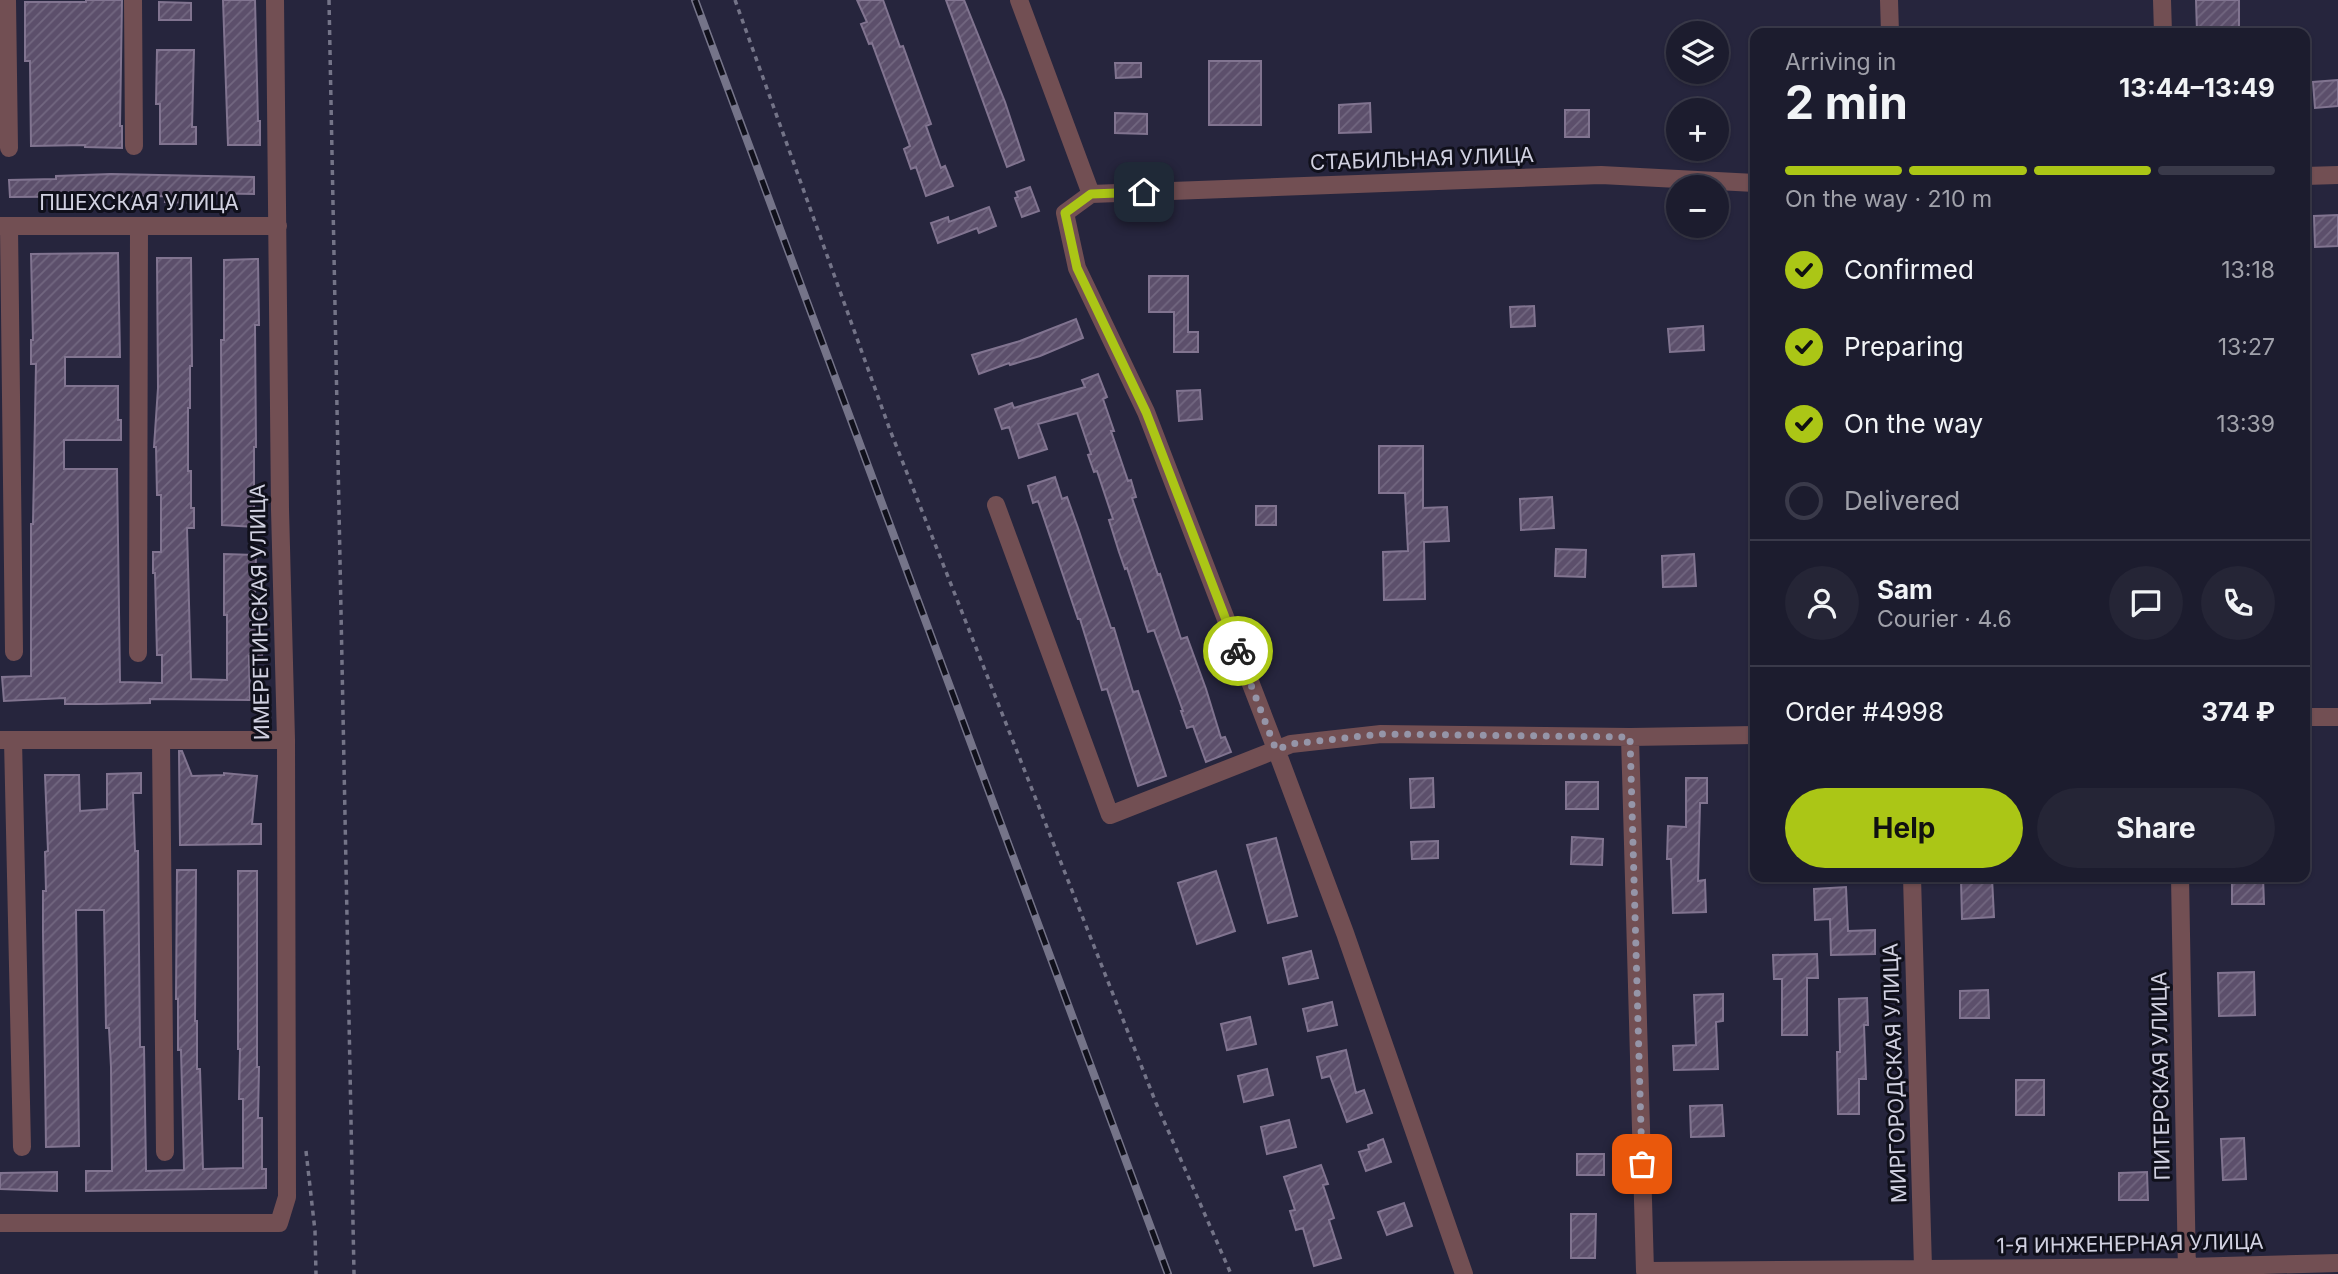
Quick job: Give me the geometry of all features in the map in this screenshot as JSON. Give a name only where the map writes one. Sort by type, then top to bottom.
[{"type":"street","points":[[7,0],[9,148]]},
{"type":"street","points":[[133,0],[134,146]]},
{"type":"street","name":"ИМЕРЕТИНСКАЯ УЛИЦА","points":[[0,1223],[279,1223],[287,1197],[286,740],[280,509],[275,0]]},
{"type":"street","points":[[1019,0],[1091,194],[1065,213],[1077,268],[1146,412],[1345,933],[1464,1274]]},
{"type":"street","points":[[1889,0],[1890,28]]},
{"type":"street","points":[[2162,0],[2163,28]]},
{"type":"street","name":"СТАБИЛЬНАЯ УЛИЦА","points":[[1091,194],[1601,176],[1750,183]]},
{"type":"street","points":[[2310,176],[2338,176]]},
{"type":"street","points":[[5,226],[14,652]]},
{"type":"street","name":"ПШЕХСКАЯ УЛИЦА","points":[[5,226],[278,226]]},
{"type":"street","points":[[138,653],[139,226]]},
{"type":"street","points":[[996,505],[1110,815],[1291,744],[1381,734],[1630,737],[1750,735]]},
{"type":"street","points":[[2310,717],[2338,717]]},
{"type":"street","name":"1-Я ИНЖЕНЕРНАЯ УЛИЦА","points":[[1630,737],[1645,1271],[1923,1268],[2187,1270],[2338,1263]]},
{"type":"street","points":[[22,1147],[6,740],[286,740]]},
{"type":"street","points":[[161,740],[165,1152]]},
{"type":"street","name":"МИРГОРОДСКАЯ УЛИЦА","points":[[1912,882],[1923,1268]]},
{"type":"street","name":"ПИТЕРСКАЯ УЛИЦА","points":[[2180,882],[2187,1270]]},
{"type":"path","points":[[328,0],[354,1274]]},
{"type":"path","points":[[735,0],[890,430],[1156,1103],[1231,1274]]},
{"type":"building","points":[[122,0],[122,148],[85,145],[31,146],[30,61],[25,61],[25,2]]},
{"type":"building","points":[[223,0],[255,0],[260,145],[228,145]]},
{"type":"building","points":[[857,0],[883,0],[931,124],[926,126],[941,168],[945,166],[953,186],[926,196],[916,167],[911,169],[904,149],[910,146],[872,43],[869,44],[861,24],[867,22]]},
{"type":"building","points":[[946,0],[964,0],[1005,102],[1024,160],[1007,167]]},
{"type":"building","points":[[2196,0],[2239,0],[2239,28],[2197,28]]},
{"type":"building","points":[[159,2],[191,3],[191,20],[159,20]]},
{"type":"building","points":[[157,50],[194,50],[192,127],[196,127],[196,144],[160,144],[160,104],[156,104]]},
{"type":"building","points":[[1209,61],[1261,61],[1261,125],[1209,125]]},
{"type":"building","points":[[1115,63],[1141,63],[1141,77],[1116,78]]},
{"type":"building","points":[[2338,80],[2338,106],[2315,108],[2313,82]]},
{"type":"building","points":[[1370,103],[1371,132],[1339,133],[1339,105]]},
{"type":"building","points":[[1565,110],[1589,110],[1589,137],[1565,137]]},
{"type":"building","points":[[1115,113],[1147,114],[1147,134],[1115,133]]},
{"type":"building","points":[[111,174],[254,177],[254,194],[196,193],[196,203],[165,202],[166,196],[10,197],[9,180]]},
{"type":"building","points":[[1030,187],[1039,211],[1022,217],[1015,198],[1018,197],[1016,192]]},
{"type":"building","points":[[989,207],[996,226],[979,233],[977,228],[938,243],[931,223],[948,217],[949,222]]},
{"type":"building","points":[[2338,215],[2338,246],[2315,247],[2314,216]]},
{"type":"building","points":[[118,253],[120,357],[65,357],[65,386],[118,386],[121,440],[64,440],[64,469],[117,469],[120,682],[162,683],[162,655],[157,655],[153,573],[153,552],[161,552],[161,495],[157,495],[154,447],[158,388],[157,258],[191,258],[192,366],[188,408],[188,471],[191,471],[194,528],[187,528],[191,679],[227,680],[224,554],[256,555],[257,636],[262,636],[262,656],[249,656],[250,700],[150,699],[150,703],[98,704],[65,704],[65,698],[4,701],[2,677],[31,676],[31,524],[36,364],[31,364],[31,254]]},
{"type":"building","points":[[258,259],[254,508],[259,508],[258,527],[222,525],[221,340],[224,340],[224,260]]},
{"type":"building","points":[[1149,276],[1188,276],[1188,332],[1198,332],[1198,352],[1174,352],[1174,312],[1149,312]]},
{"type":"building","points":[[1534,306],[1535,326],[1511,327],[1510,307]]},
{"type":"building","points":[[1076,319],[1083,338],[1040,356],[979,374],[972,355],[1020,341]]},
{"type":"building","points":[[1703,326],[1704,350],[1670,352],[1668,329]]},
{"type":"building","points":[[1098,374],[1107,397],[1103,399],[1114,431],[1111,431],[1128,481],[1131,480],[1136,497],[1132,498],[1158,575],[1160,574],[1181,639],[1187,637],[1221,738],[1225,737],[1231,752],[1206,762],[1193,726],[1187,728],[1154,630],[1148,632],[1119,552],[1109,520],[1113,519],[1097,471],[1094,472],[1088,455],[1091,454],[1077,413],[1038,424],[1047,449],[1019,458],[1009,427],[1002,429],[995,409],[1012,403],[1014,408],[1085,387],[1082,380]]},
{"type":"building","points":[[1200,390],[1202,419],[1179,421],[1177,391]]},
{"type":"building","points":[[1379,446],[1423,446],[1423,508],[1447,507],[1449,541],[1424,542],[1425,599],[1384,600],[1383,552],[1408,551],[1405,493],[1379,493]]},
{"type":"building","points":[[1055,477],[1062,499],[1067,497],[1111,628],[1114,628],[1133,692],[1138,691],[1166,776],[1138,786],[1107,689],[1102,690],[1038,501],[1033,503],[1028,486]]},
{"type":"building","points":[[1552,497],[1554,528],[1521,530],[1520,499]]},
{"type":"building","points":[[1256,506],[1276,506],[1276,525],[1256,525]]},
{"type":"building","points":[[1556,549],[1586,550],[1585,577],[1555,576]]},
{"type":"building","points":[[1694,554],[1696,586],[1663,587],[1662,556]]},
{"type":"building","points":[[179,751],[182,751],[192,776],[224,773],[257,776],[252,824],[261,824],[261,844],[180,845]]},
{"type":"building","points":[[141,773],[141,793],[133,793],[135,851],[138,851],[140,1047],[144,1047],[146,1171],[184,1170],[181,1050],[178,1050],[176,999],[177,870],[196,870],[195,1021],[197,1069],[200,1069],[203,1169],[243,1168],[243,1099],[239,1099],[238,1049],[238,871],[257,871],[258,1118],[262,1118],[262,1169],[266,1169],[266,1188],[86,1191],[86,1171],[112,1171],[111,1067],[109,1028],[106,1028],[104,910],[76,910],[79,1146],[46,1147],[43,891],[46,891],[45,852],[48,851],[45,775],[79,775],[80,811],[107,809],[107,774]]},
{"type":"building","points":[[1433,778],[1434,807],[1411,808],[1410,779]]},
{"type":"building","points":[[1686,778],[1707,778],[1707,803],[1700,803],[1698,881],[1705,880],[1706,912],[1673,913],[1671,859],[1667,859],[1668,826],[1686,827]]},
{"type":"building","points":[[1566,782],[1598,782],[1598,809],[1566,809]]},
{"type":"building","points":[[1572,837],[1603,839],[1602,865],[1571,864]]},
{"type":"building","points":[[1276,838],[1297,916],[1268,923],[1247,845]]},
{"type":"building","points":[[1438,841],[1438,858],[1412,859],[1411,842]]},
{"type":"building","points":[[1216,871],[1235,931],[1197,944],[1178,883]]},
{"type":"building","points":[[1961,882],[1992,882],[1994,917],[1962,919]]},
{"type":"building","points":[[2232,882],[2263,882],[2264,904],[2232,904]]},
{"type":"building","points":[[1846,887],[1848,931],[1875,930],[1875,954],[1831,955],[1830,919],[1815,920],[1814,889]]},
{"type":"building","points":[[1311,951],[1318,978],[1289,984],[1283,958]]},
{"type":"building","points":[[1817,954],[1818,978],[1807,978],[1807,1035],[1782,1035],[1782,979],[1774,979],[1773,955]]},
{"type":"building","points":[[2254,972],[2255,1015],[2219,1016],[2218,973]]},
{"type":"building","points":[[1988,990],[1989,1018],[1960,1018],[1960,991]]},
{"type":"building","points":[[1723,994],[1723,1021],[1716,1022],[1718,1069],[1674,1070],[1673,1046],[1696,1045],[1694,995]]},
{"type":"building","points":[[1867,998],[1868,1025],[1864,1025],[1866,1079],[1859,1079],[1859,1114],[1838,1114],[1839,999]]},
{"type":"building","points":[[1332,1002],[1337,1025],[1308,1031],[1303,1009]]},
{"type":"building","points":[[1250,1017],[1256,1044],[1227,1050],[1221,1024]]},
{"type":"building","points":[[1346,1050],[1356,1093],[1364,1090],[1372,1113],[1347,1122],[1330,1076],[1322,1078],[1317,1057]]},
{"type":"building","points":[[1267,1069],[1273,1095],[1244,1102],[1238,1076]]},
{"type":"building","points":[[2016,1080],[2044,1080],[2044,1115],[2016,1115]]},
{"type":"building","points":[[1722,1105],[1724,1136],[1691,1137],[1690,1106]]},
{"type":"building","points":[[1289,1120],[1296,1147],[1267,1154],[1261,1127]]},
{"type":"building","points":[[2244,1138],[2246,1179],[2223,1180],[2221,1139]]},
{"type":"building","points":[[1383,1139],[1391,1162],[1366,1171],[1359,1152],[1369,1149],[1368,1145]]},
{"type":"building","points":[[1577,1154],[1604,1154],[1604,1175],[1577,1175]]},
{"type":"building","points":[[1321,1165],[1328,1184],[1323,1185],[1334,1218],[1329,1220],[1341,1258],[1314,1266],[1303,1228],[1296,1230],[1290,1211],[1295,1210],[1284,1177]]},
{"type":"building","points":[[57,1172],[57,1191],[0,1189],[0,1173]]},
{"type":"building","points":[[2147,1172],[2148,1200],[2119,1200],[2119,1173]]},
{"type":"building","points":[[1404,1203],[1412,1226],[1387,1235],[1378,1212]]},
{"type":"building","points":[[1571,1214],[1596,1214],[1595,1258],[1571,1258]]},
{"type":"railway","points":[[695,0],[1168,1274]]},
{"type":"way so far","points":[[1238,651],[1276,750],[1291,744],[1381,734],[1630,737],[1642,1164]]},
{"type":"route","points":[[1144,192],[1091,194],[1065,213],[1077,268],[1146,412],[1238,651]]}]
